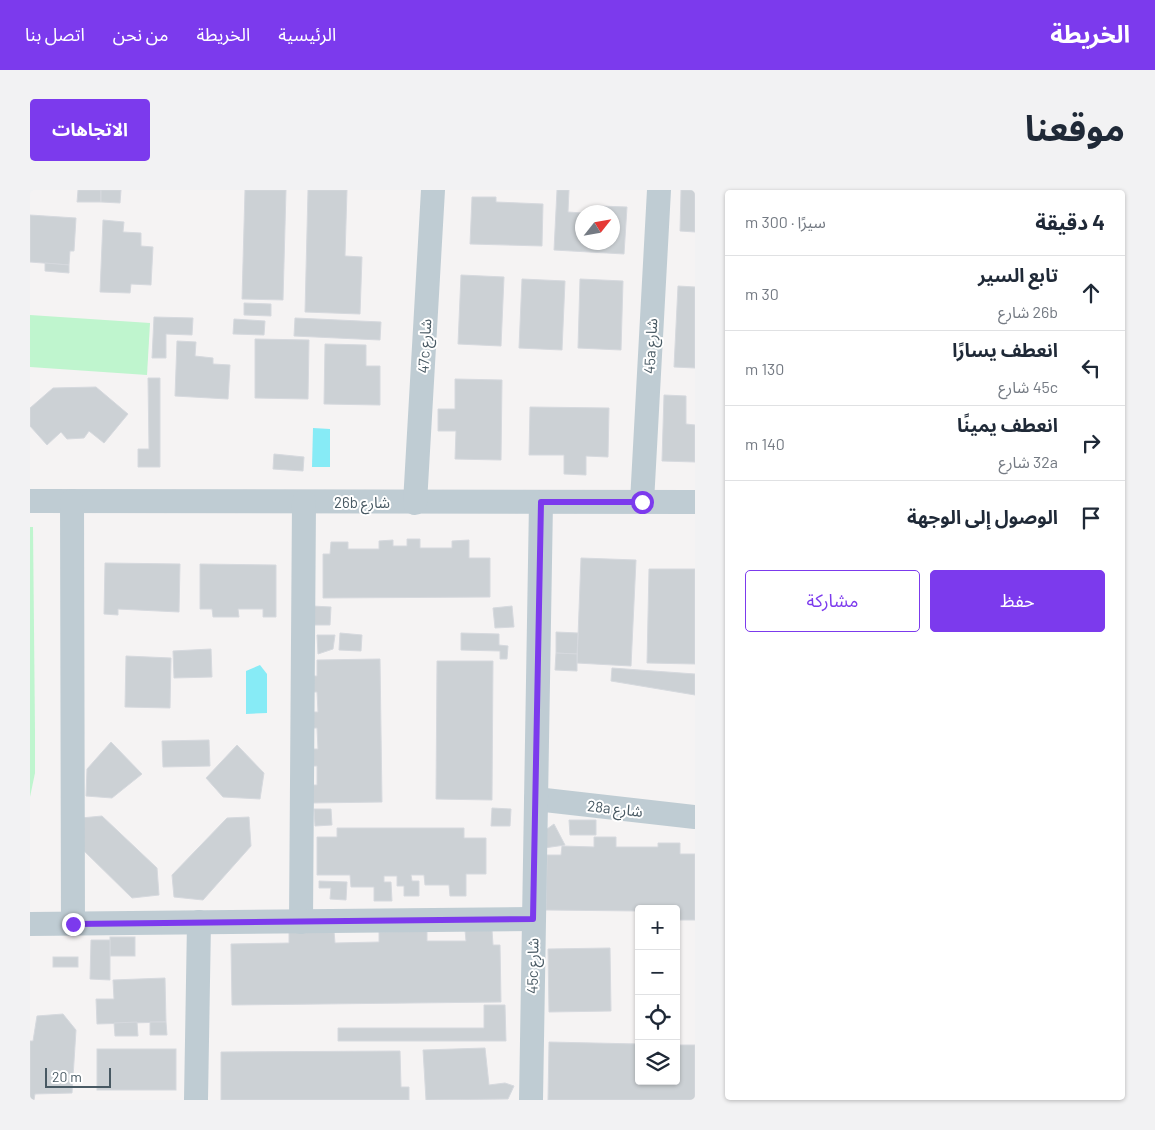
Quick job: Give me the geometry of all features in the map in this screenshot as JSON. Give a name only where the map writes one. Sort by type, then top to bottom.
[{"type":"street","name":"47c شارع","points":[[415,503],[433,190]]},
{"type":"street","name":"45a شارع","points":[[642,502],[659,190]]},
{"type":"street","name":"26b شارع","points":[[30,501],[695,502]]},
{"type":"street","points":[[72,501],[73,924]]},
{"type":"street","points":[[301,922],[304,502]]},
{"type":"street","name":"45c شارع","points":[[531,1100],[541,502]]},
{"type":"street","name":"28a شارع","points":[[536,800],[695,817]]},
{"type":"street","points":[[30,924],[533,919]]},
{"type":"street","points":[[196,1100],[199,922]]},
{"type":"green space","points":[[30,315],[150,323],[147,375],[30,367]]},
{"type":"green space","points":[[30,527],[33,527],[35,773],[30,797]]},
{"type":"water","points":[[313,428],[330,429],[330,467],[312,467]]},
{"type":"water","points":[[260,665],[267,674],[267,713],[246,714],[246,671]]},
{"type":"building","points":[[78,190],[101,190],[101,202],[77,202]]},
{"type":"building","points":[[101,190],[121,190],[120,203],[101,202]]},
{"type":"building","points":[[245,190],[286,190],[283,300],[242,299]]},
{"type":"building","points":[[308,190],[347,190],[345,256],[362,257],[360,314],[305,312]]},
{"type":"building","points":[[557,190],[569,190],[568,212],[575,212],[575,250],[620,250],[620,207],[627,207],[624,254],[554,250]]},
{"type":"building","points":[[681,190],[695,190],[695,232],[680,231]]},
{"type":"building","points":[[472,197],[496,197],[496,202],[543,204],[542,246],[470,244]]},
{"type":"building","points":[[30,215],[76,218],[74,251],[70,251],[69,265],[30,262]]},
{"type":"building","points":[[103,220],[124,222],[123,232],[141,233],[141,246],[153,247],[151,285],[131,284],[130,293],[100,292]]},
{"type":"building","points":[[45,263],[69,265],[69,273],[45,271]]},
{"type":"building","points":[[461,275],[504,277],[501,346],[458,344]]},
{"type":"building","points":[[522,279],[565,281],[562,350],[519,348]]},
{"type":"building","points":[[580,279],[623,281],[621,350],[578,348]]},
{"type":"building","points":[[678,286],[695,287],[695,368],[674,367]]},
{"type":"building","points":[[244,303],[271,304],[271,316],[244,315]]},
{"type":"building","points":[[154,317],[193,318],[192,335],[166,334],[166,358],[152,358]]},
{"type":"building","points":[[295,318],[381,322],[380,340],[294,336]]},
{"type":"building","points":[[234,319],[265,321],[264,335],[233,334]]},
{"type":"building","points":[[255,339],[309,340],[308,399],[255,398]]},
{"type":"building","points":[[177,341],[196,342],[195,356],[213,358],[213,364],[230,365],[228,399],[175,396]]},
{"type":"building","points":[[325,344],[366,345],[366,366],[380,366],[380,405],[324,404]]},
{"type":"building","points":[[148,378],[160,378],[160,467],[138,467],[138,449],[149,449]]},
{"type":"building","points":[[455,379],[502,380],[501,460],[455,459],[456,431],[438,431],[438,409],[455,409]]},
{"type":"building","points":[[96,387],[128,414],[104,443],[89,431],[84,438],[67,439],[61,432],[47,445],[30,426],[30,408],[53,388]]},
{"type":"building","points":[[664,395],[686,396],[686,424],[695,425],[695,462],[662,461]]},
{"type":"building","points":[[530,407],[609,408],[608,457],[586,456],[586,475],[564,474],[564,455],[529,455]]},
{"type":"building","points":[[274,454],[304,457],[303,471],[273,469]]},
{"type":"building","points":[[407,539],[420,539],[420,548],[452,548],[452,541],[469,540],[469,558],[490,558],[490,597],[323,598],[323,554],[330,554],[331,542],[348,542],[348,549],[379,549],[379,541],[393,540],[393,546],[407,546]]},
{"type":"building","points":[[581,558],[636,560],[631,666],[577,663]]},
{"type":"building","points":[[105,563],[180,564],[179,612],[118,609],[118,615],[104,614]]},
{"type":"building","points":[[200,564],[276,565],[276,617],[263,617],[263,609],[238,609],[239,617],[213,617],[212,609],[200,609]]},
{"type":"building","points":[[649,569],[695,569],[695,664],[647,663]]},
{"type":"building","points":[[312,606],[331,607],[330,625],[312,625]]},
{"type":"building","points":[[512,606],[514,627],[495,628],[493,608]]},
{"type":"building","points":[[556,632],[578,633],[577,654],[556,653]]},
{"type":"building","points":[[340,633],[362,635],[361,651],[339,650]]},
{"type":"building","points":[[461,633],[499,634],[499,645],[508,646],[507,659],[500,659],[500,651],[461,650]]},
{"type":"building","points":[[317,635],[335,635],[333,649],[318,654]]},
{"type":"building","points":[[211,649],[212,677],[174,678],[173,651]]},
{"type":"building","points":[[556,653],[577,654],[577,671],[555,670]]},
{"type":"building","points":[[126,656],[171,658],[170,708],[125,707]]},
{"type":"building","points":[[380,659],[382,802],[310,803],[310,785],[317,785],[317,766],[310,766],[310,749],[318,749],[317,728],[311,728],[310,712],[318,712],[317,692],[311,692],[311,676],[317,676],[317,660]]},
{"type":"building","points":[[437,661],[493,661],[492,800],[436,799]]},
{"type":"building","points":[[612,668],[695,674],[695,695],[611,681]]},
{"type":"building","points":[[209,740],[210,766],[163,767],[162,741]]},
{"type":"building","points":[[111,742],[142,774],[112,798],[86,796],[87,769]]},
{"type":"building","points":[[237,745],[264,773],[260,799],[223,797],[206,778]]},
{"type":"building","points":[[492,808],[511,809],[510,826],[491,826]]},
{"type":"building","points":[[314,809],[331,809],[332,825],[315,826]]},
{"type":"building","points":[[102,816],[157,868],[159,895],[132,898],[79,846],[81,818]]},
{"type":"building","points":[[249,817],[251,846],[203,900],[174,897],[172,875],[227,818]]},
{"type":"building","points":[[569,820],[596,820],[596,835],[570,835]]},
{"type":"building","points":[[554,824],[565,845],[544,848],[540,834]]},
{"type":"building","points":[[337,828],[464,828],[464,838],[486,838],[486,874],[466,874],[466,896],[450,896],[449,885],[425,885],[424,875],[411,875],[412,881],[419,881],[419,896],[404,896],[404,886],[397,886],[397,876],[384,876],[384,882],[391,882],[392,901],[374,901],[374,887],[351,887],[350,875],[317,875],[317,837],[337,837]]},
{"type":"building","points":[[594,837],[616,837],[616,847],[658,847],[658,843],[680,843],[680,854],[695,854],[695,920],[680,920],[680,905],[635,905],[635,911],[546,910],[547,855],[561,855],[562,846],[594,847]]},
{"type":"building","points":[[319,881],[347,882],[346,900],[330,899],[331,888],[319,888]]},
{"type":"building","points":[[465,930],[492,930],[493,945],[500,945],[501,1002],[232,1005],[231,944],[289,943],[289,931],[334,931],[335,943],[379,942],[379,932],[427,931],[427,941],[466,941]]},
{"type":"building","points":[[110,937],[135,937],[135,956],[110,956]]},
{"type":"building","points":[[91,940],[110,940],[110,980],[90,979]]},
{"type":"building","points":[[610,948],[611,1011],[549,1012],[548,949]]},
{"type":"building","points":[[53,957],[78,957],[78,967],[53,967]]},
{"type":"building","points":[[165,978],[166,1022],[97,1024],[96,999],[114,999],[113,980]]},
{"type":"building","points":[[484,1005],[505,1005],[506,1041],[338,1041],[338,1028],[484,1028]]},
{"type":"building","points":[[63,1014],[76,1030],[72,1093],[35,1094],[34,1100],[30,1100],[30,1041],[33,1041],[37,1016]]},
{"type":"building","points":[[137,1022],[138,1036],[115,1036],[114,1023]]},
{"type":"building","points":[[150,1022],[166,1022],[167,1035],[150,1035]]},
{"type":"building","points":[[549,1042],[635,1044],[635,1085],[680,1085],[680,1045],[695,1045],[695,1100],[548,1100]]},
{"type":"building","points":[[485,1048],[489,1085],[505,1083],[514,1086],[508,1099],[426,1100],[423,1050]]},
{"type":"building","points":[[97,1049],[176,1049],[176,1090],[97,1090]]},
{"type":"building","points":[[400,1051],[401,1087],[409,1087],[409,1100],[221,1100],[221,1052]]},
{"type":"route","points":[[73,924],[533,919],[541,502],[642,502]]}]
